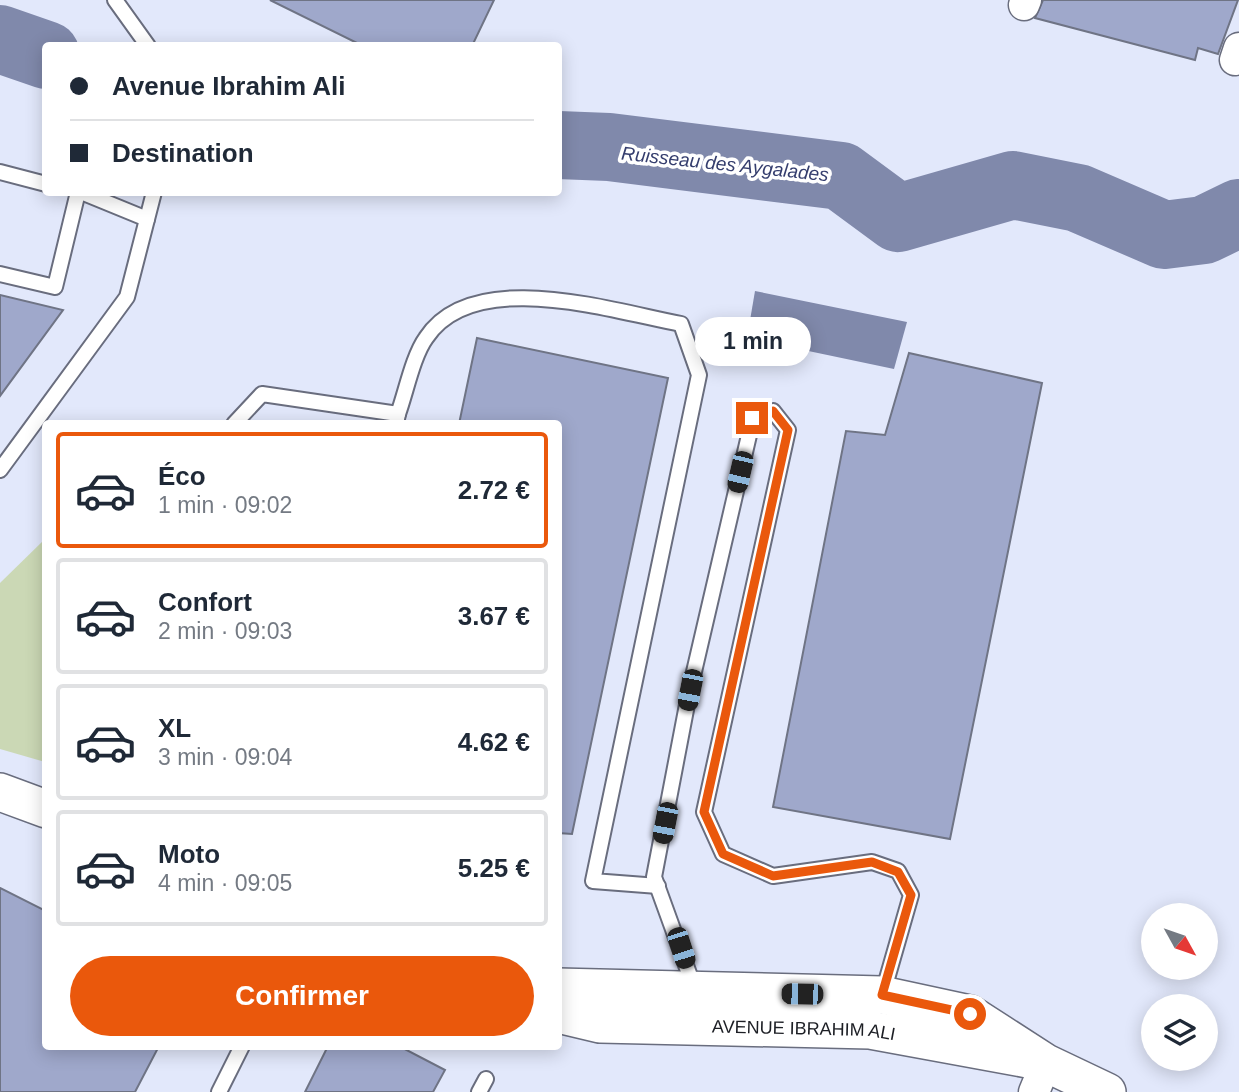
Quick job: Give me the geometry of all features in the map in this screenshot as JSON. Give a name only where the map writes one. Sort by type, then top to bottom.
[{"type":"street","points":[[0,792],[42,808]]},
{"type":"street","name":"AVENUE IBRAHIM ALI","points":[[562,988],[704,1010],[970,1014],[1040,1077],[1107,1092]]},
{"type":"street","name":"AVENUE IBRAHIM ALI","points":[[562,1015],[600,1024],[704,1010]]},
{"type":"lane","points":[[115,0],[145,42]]},
{"type":"lane","points":[[0,173],[42,183]]},
{"type":"lane","points":[[0,274],[55,287],[78,196]]},
{"type":"lane","points":[[89,196],[147,219]]},
{"type":"lane","points":[[0,470],[127,297],[153,196]]},
{"type":"lane","points":[[238,420],[262,394],[397,419],[425,338],[449,313],[494,299],[546,299],[681,324],[699,375],[593,881],[658,886]]},
{"type":"lane","points":[[704,1010],[654,877],[690,690],[752,418],[773,411],[788,430],[704,812],[723,854],[773,876],[872,862],[898,872],[911,895],[876,1013]]},
{"type":"lane","points":[[219,1092],[240,1050]]},
{"type":"green space","points":[[42,542],[42,761],[0,749],[0,583]]},
{"type":"water","points":[[755,291],[907,322],[894,369],[747,338]]},
{"type":"building","points":[[270,0],[494,0],[474,42],[355,42]]},
{"type":"building","points":[[1043,0],[1238,0],[1218,54],[1198,48],[1195,60],[1035,18]]},
{"type":"building","points":[[0,295],[63,310],[0,396]]},
{"type":"building","points":[[477,338],[668,378],[572,834],[562,833],[562,420],[460,420]]},
{"type":"building","points":[[909,353],[1042,383],[950,839],[773,807],[846,431],[885,435]]},
{"type":"building","points":[[0,888],[42,909],[42,1050],[157,1050],[135,1092],[0,1092]]},
{"type":"building","points":[[326,1050],[407,1050],[445,1070],[433,1092],[305,1092]]},
{"type":"waterway","name":"Ruisseau des Aygalades","points":[[0,39],[42,54]]},
{"type":"waterway","name":"Ruisseau des Aygalades","points":[[562,145],[609,147],[841,176],[898,218],[1013,185],[1078,198],[1164,235],[1204,230],[1239,213]]},
{"type":"route","points":[[752,418],[773,411],[788,430],[715,750],[704,812],[723,854],[773,876],[872,862],[898,872],[911,895],[882,995],[970,1014]]}]
